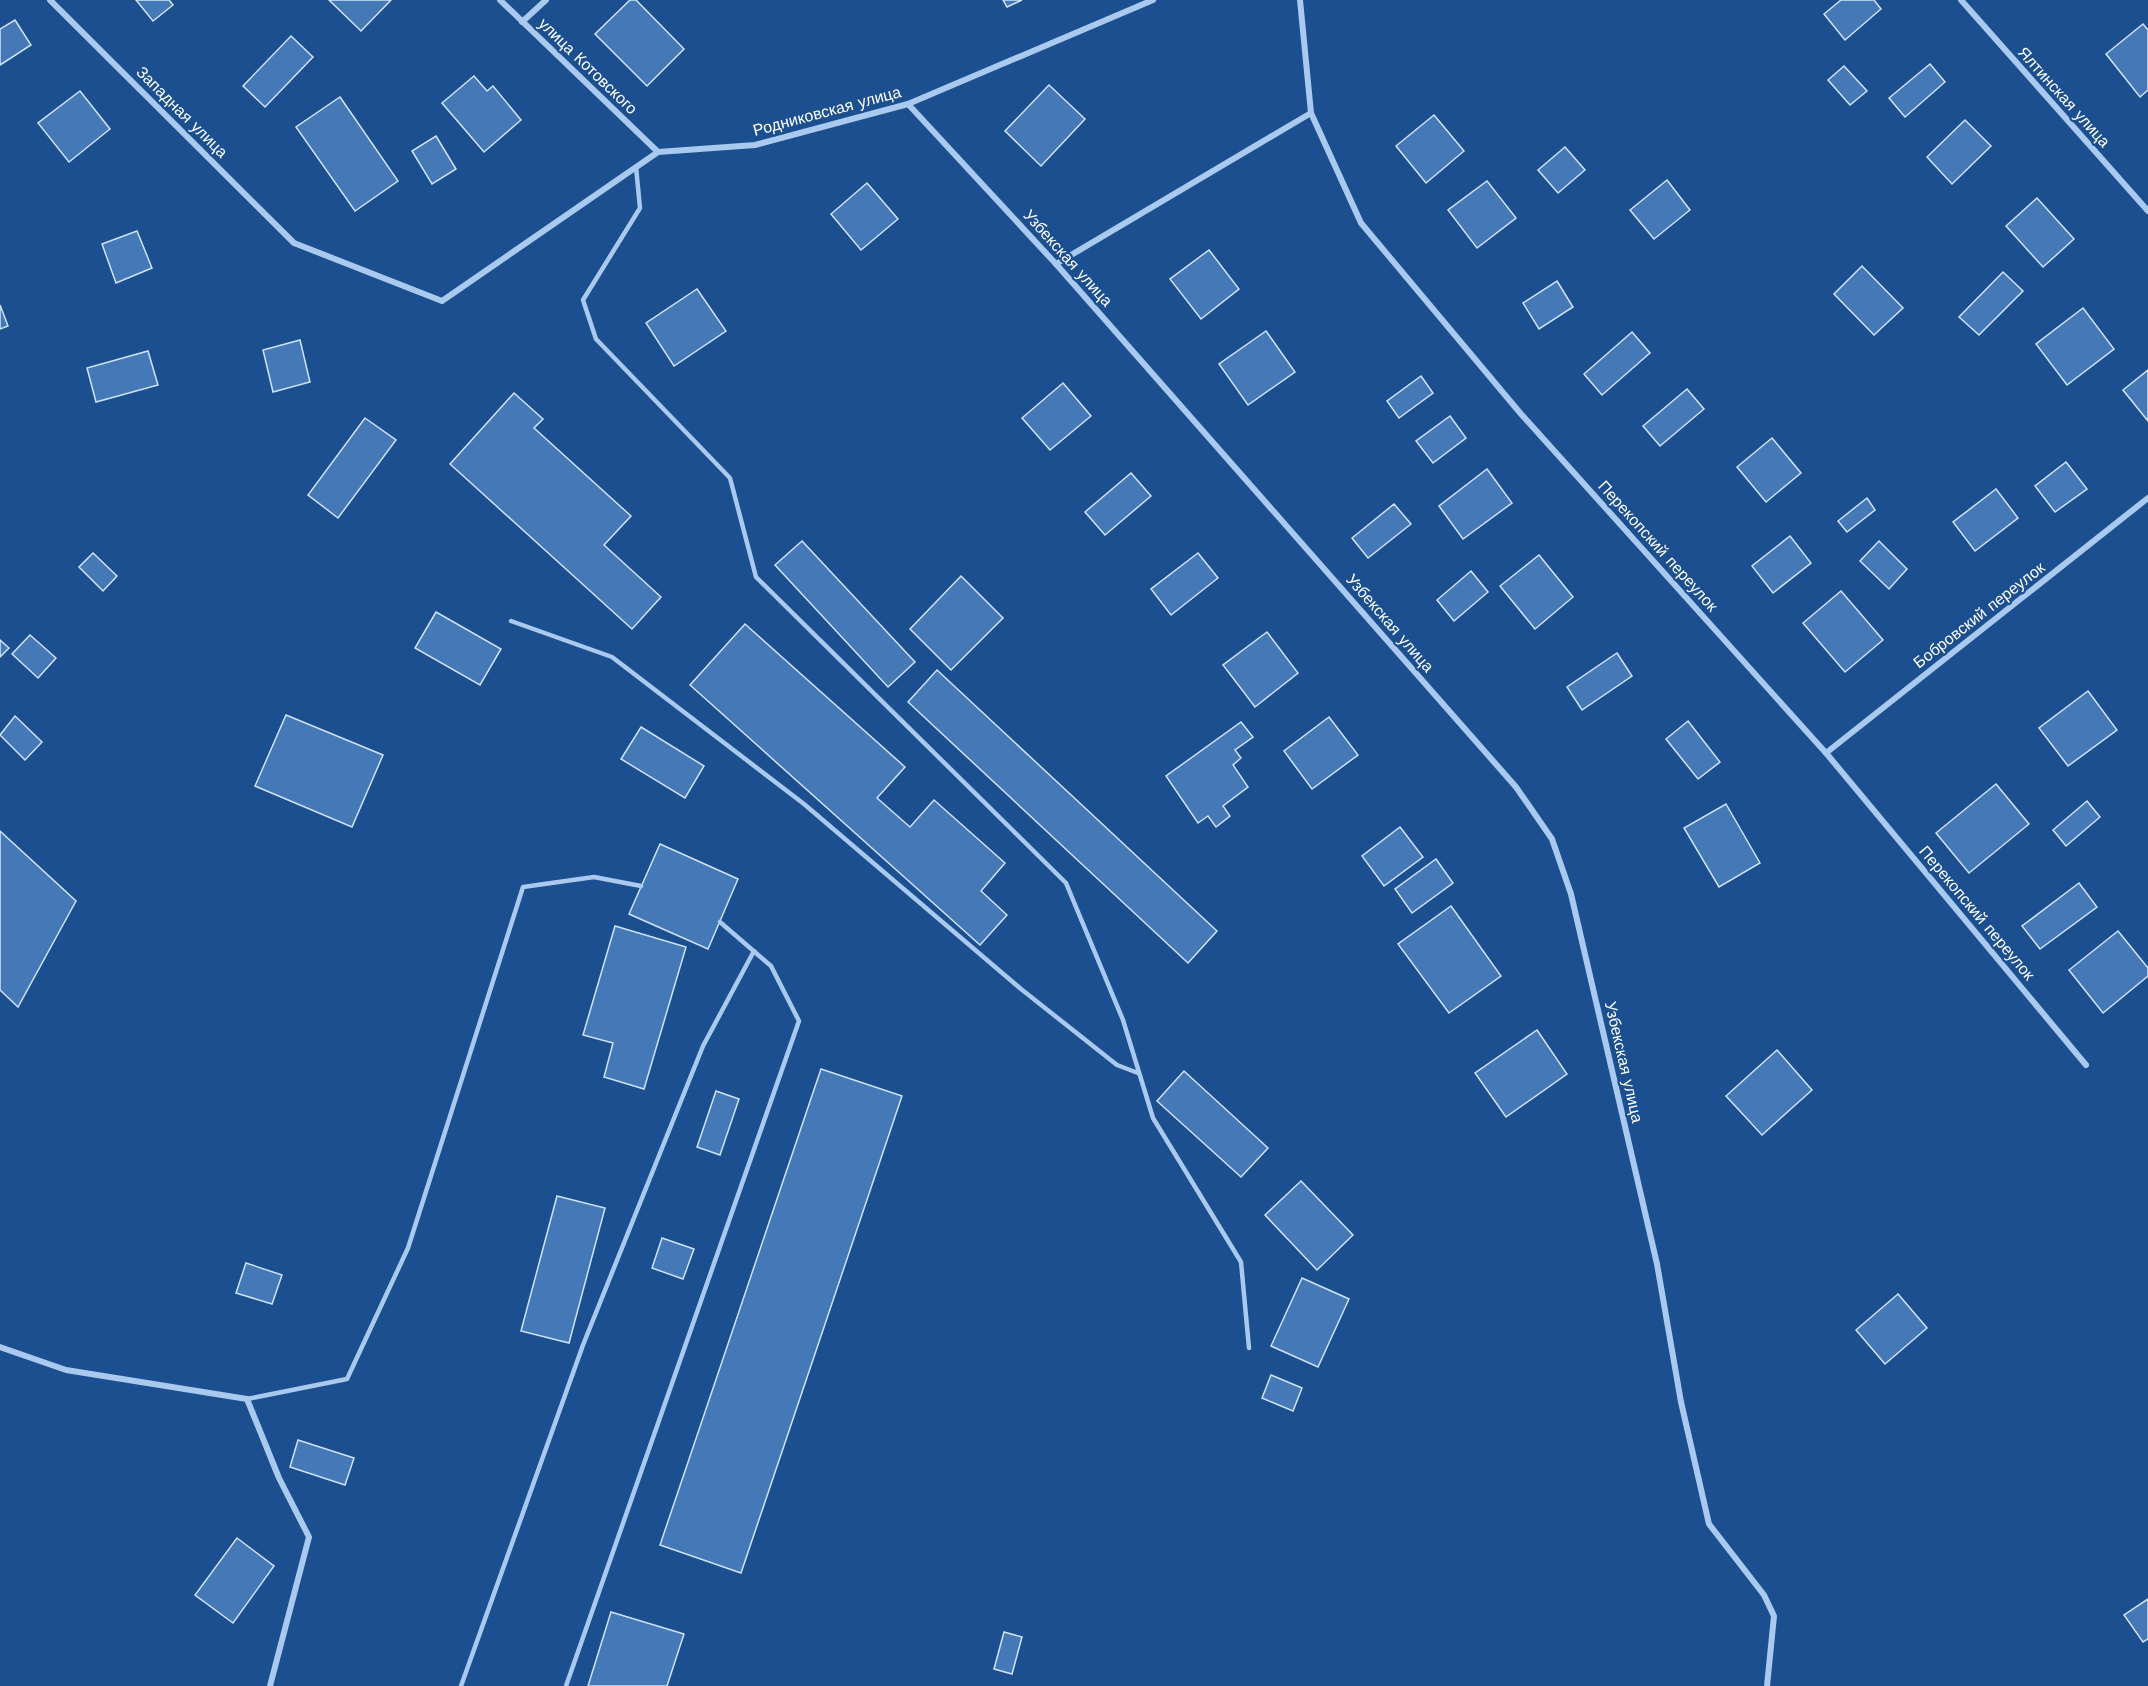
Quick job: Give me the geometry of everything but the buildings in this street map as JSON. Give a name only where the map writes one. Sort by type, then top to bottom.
[{"type":"street","name":"Западная улица","points":[[50,0],[294,243],[442,301],[636,167]]},
{"type":"street","name":"улица Котовского","points":[[500,0],[658,152]]},
{"type":"street","points":[[522,22],[546,0]]},
{"type":"street","name":"Родниковская улица","points":[[658,152],[755,145],[908,104],[1153,0]]},
{"type":"street","name":"Перекопский переулок","points":[[1300,0],[1311,113],[1361,223],[1521,414],[1826,753],[2086,1065]]},
{"type":"street","name":"Ялтинская улица","points":[[1961,0],[2148,211]]},
{"type":"street","name":"Узбекская улица","points":[[908,104],[1056,264],[1516,787],[1552,839],[1571,894],[1657,1264],[1681,1402],[1708,1524],[1764,1595],[1774,1616],[1767,1686]]},
{"type":"street","points":[[1056,264],[1311,113]]},
{"type":"street","points":[[636,167],[658,152]]},
{"type":"street","name":"Бобровский переулок","points":[[1826,753],[2148,498]]},
{"type":"street","points":[[0,1347],[66,1370],[247,1400],[279,1478],[309,1537],[270,1686]]},
{"type":"lane","points":[[636,167],[640,207],[583,300],[596,339],[730,478],[756,577],[1066,883],[1123,1020],[1137,1073],[1153,1118],[1241,1262],[1249,1348]]},
{"type":"lane","points":[[511,621],[612,657],[804,804],[1021,989],[1117,1065],[1137,1073]]},
{"type":"lane","points":[[247,1400],[347,1379],[408,1248],[523,887],[594,877],[641,886]]},
{"type":"lane","points":[[566,1686],[799,1021],[771,966],[720,922]]},
{"type":"lane","points":[[461,1686],[588,1334],[703,1046],[754,951]]}]
